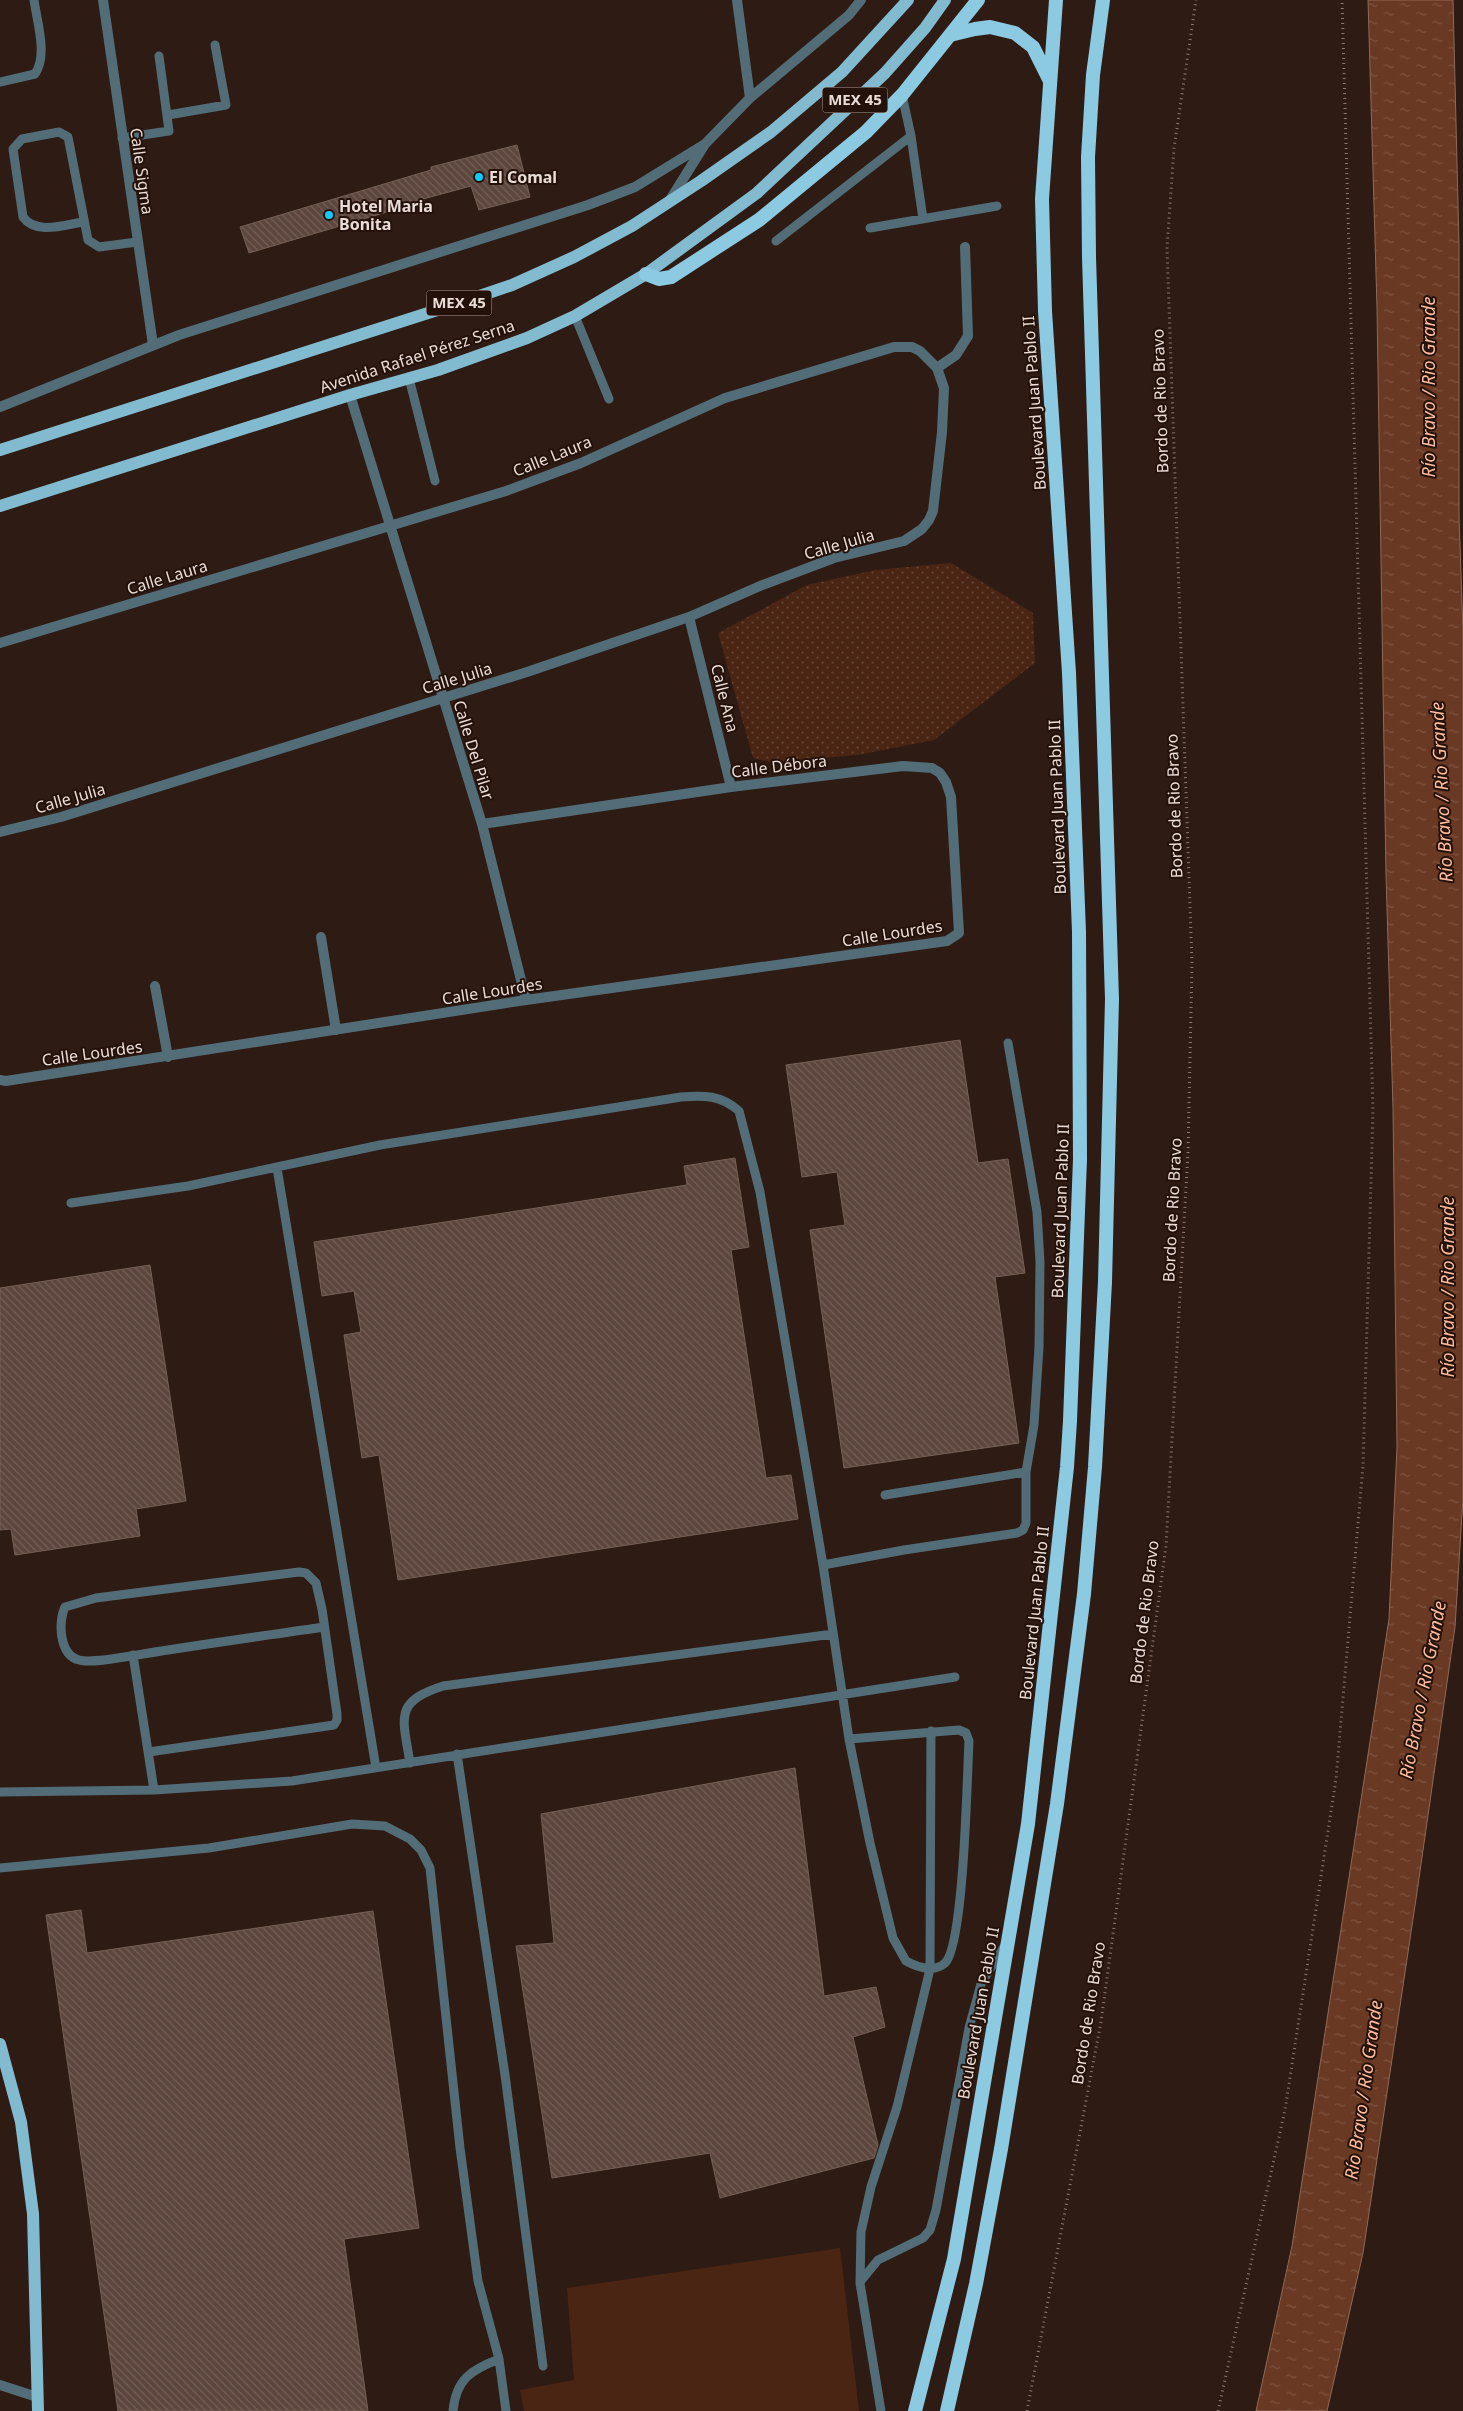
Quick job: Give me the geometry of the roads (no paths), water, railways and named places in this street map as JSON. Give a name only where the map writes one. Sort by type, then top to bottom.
[{"type":"highway","points":[[646,274],[659,279],[671,277],[759,220],[866,132],[902,95],[978,0]]},
{"type":"highway","name":"Boulevard Juan Pablo II","points":[[915,2411],[954,2259],[1010,1936],[1028,1824],[1067,1467],[1080,1159],[1081,1034],[1069,673],[1046,311],[1042,200],[1056,0]]},
{"type":"highway","points":[[948,2411],[976,2284],[1001,2149],[1055,1814],[1084,1594],[1095,1467],[1105,1282],[1112,999],[1088,184],[1093,75],[1103,0]]},
{"type":"highway","points":[[950,35],[975,28],[990,27],[1015,33],[1033,47],[1051,83]]},
{"type":"main road","name":"MEX 45","points":[[0,450],[512,284],[607,239],[670,201],[771,132],[842,72],[908,0]]},
{"type":"main road","name":"Avenida Rafael Pérez Serna","points":[[0,506],[409,378],[527,338],[575,316],[646,274],[757,192],[885,73],[925,28],[945,0]]},
{"type":"main road","points":[[0,2044],[21,2122],[33,2214],[38,2411]]},
{"type":"street","name":"Calle Sigma","points":[[102,0],[153,345]]},
{"type":"street","points":[[737,0],[750,98]]},
{"type":"street","points":[[670,201],[705,144],[750,98],[849,15],[861,0]]},
{"type":"street","points":[[0,407],[179,334],[588,205],[635,187],[705,144]]},
{"type":"street","points":[[937,368],[956,355],[968,336],[965,247]]},
{"type":"street","name":"Calle Laura","points":[[0,643],[506,491],[581,462],[725,398],[846,360],[894,347],[904,347],[920,351],[937,368]]},
{"type":"street","name":"Calle Julia","points":[[0,832],[61,817],[443,698],[689,617],[834,558],[904,541],[916,535],[929,520],[933,511],[942,432],[944,388],[937,368]]},
{"type":"street","name":"Calle Del Pilar","points":[[350,395],[482,824],[526,1000]]},
{"type":"street","name":"Calle Ana","points":[[689,617],[731,787]]},
{"type":"street","name":"Calle Débora","points":[[482,824],[731,787],[903,766],[932,768],[940,773],[951,797],[957,911]]},
{"type":"street","name":"Calle Lourdes","points":[[3,1080],[168,1057],[526,1000],[947,941],[958,933],[957,911]]},
{"type":"street","points":[[322,937],[336,1030]]},
{"type":"street","points":[[155,986],[168,1057]]},
{"type":"street","points":[[0,2385],[37,2397]]},
{"type":"lane","points":[[0,82],[35,74],[40,66],[41,55],[34,0]]},
{"type":"lane","points":[[168,115],[226,105],[215,45]]},
{"type":"lane","points":[[122,138],[169,130],[159,56]]},
{"type":"lane","points":[[902,95],[911,136],[923,219]]},
{"type":"lane","points":[[83,222],[35,227],[23,217],[14,149],[22,139],[59,132],[68,136],[83,222],[88,240],[100,247],[137,242]]},
{"type":"lane","points":[[776,241],[911,136]]},
{"type":"lane","points":[[870,228],[996,206]]},
{"type":"lane","points":[[575,316],[609,399]]},
{"type":"lane","points":[[409,378],[435,481]]},
{"type":"lane","points":[[823,1565],[904,1550],[1017,1534],[1023,1530],[1026,1523],[1026,1472],[1034,1425],[1039,1346],[1040,1262],[1037,1212],[1008,1043]]},
{"type":"lane","points":[[71,1203],[188,1186],[380,1145],[463,1134],[681,1097],[701,1095],[718,1098],[730,1103],[739,1111],[760,1192],[823,1565],[841,1694],[870,1843],[893,1938],[906,1961],[930,1969],[941,1966],[951,1954],[956,1938],[961,1888],[969,1741],[966,1733],[959,1730],[931,1731],[850,1739]]},
{"type":"lane","points":[[277,1168],[376,1768]]},
{"type":"lane","points":[[885,1495],[1026,1472]]},
{"type":"lane","points":[[149,1752],[334,1725],[337,1720],[337,1714],[324,1627],[316,1584],[306,1573],[299,1572],[96,1598],[66,1607],[62,1614],[61,1628],[66,1649],[70,1656],[78,1660],[87,1661],[324,1627]]},
{"type":"lane","points":[[410,1763],[405,1731],[405,1716],[408,1703],[422,1693],[443,1686],[832,1634]]},
{"type":"lane","points":[[134,1655],[154,1790]]},
{"type":"lane","points":[[0,1792],[154,1790],[292,1781],[955,1677]]},
{"type":"lane","points":[[881,2411],[860,2282],[861,2232],[871,2187],[897,2107],[930,1969],[931,1731]]},
{"type":"lane","points":[[457,1754],[505,2075],[543,2366]]},
{"type":"lane","points":[[0,1868],[209,1848],[352,1824],[385,1826],[410,1839],[422,1850],[430,1868],[460,2148],[478,2282],[499,2360],[506,2411]]},
{"type":"lane","points":[[860,2282],[878,2260],[923,2238],[930,2230],[936,2210],[969,2028],[981,1984],[1010,1936]]},
{"type":"lane","points":[[453,2411],[457,2391],[470,2373],[499,2360]]},
{"type":"water","name":"Río Bravo / Rio Grande","points":[[1368,0],[1453,0],[1459,245],[1459,517],[1463,632],[1463,1498],[1455,1627],[1363,2253],[1327,2411],[1256,2411],[1292,2246],[1389,1619],[1397,1447],[1393,1108],[1386,875],[1377,308]]},
{"type":"place","name":"El Comal","points":[[479,177]]},
{"type":"place","name":"Hotel Maria Bonita","points":[[329,215]]}]
